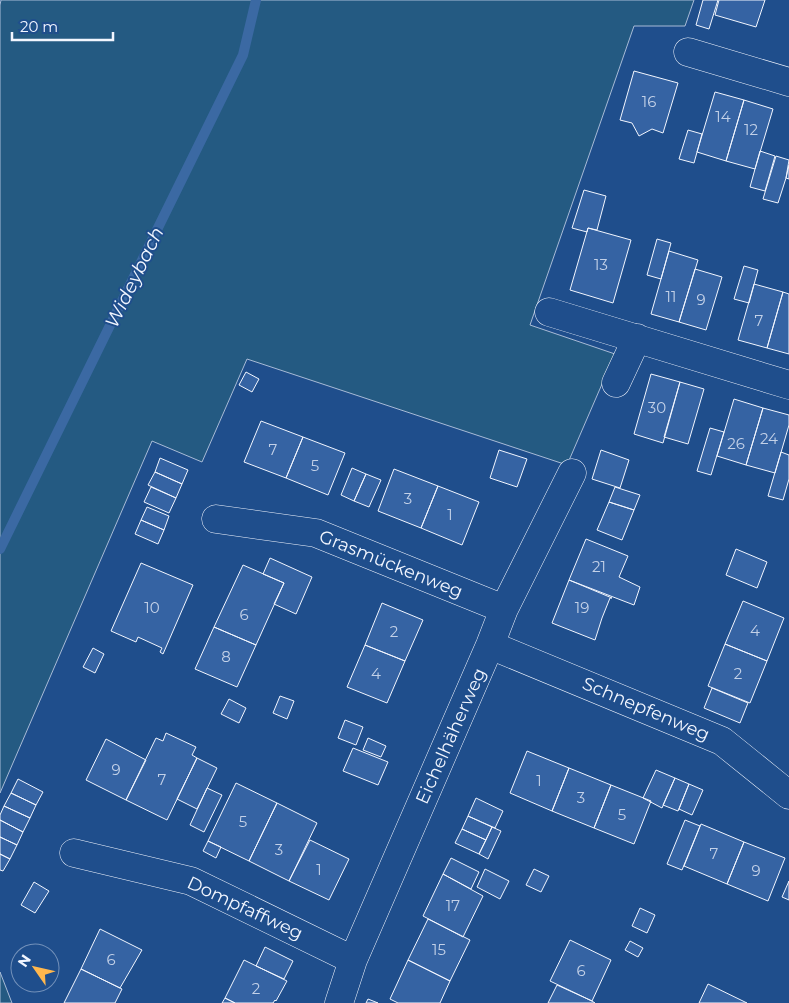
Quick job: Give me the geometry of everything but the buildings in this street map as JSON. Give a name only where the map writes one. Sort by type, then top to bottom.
[{"type":"street","points":[[688,52],[789,82]]},
{"type":"street","points":[[549,312],[789,385]]},
{"type":"street","points":[[616,383],[637,338]]},
{"type":"street","name":"Eichelhäherweg","points":[[339,1003],[353,960],[504,610],[572,472]]},
{"type":"street","name":"Grasmückenweg","points":[[216,519],[316,533],[504,610]]},
{"type":"street","name":"Schnepfenweg","points":[[490,644],[722,741],[789,795]]},
{"type":"street","name":"Dompfaffweg","points":[[74,853],[191,880],[353,960]]},
{"type":"shaded area","points":[[1,0],[694,0],[685,26],[634,26],[530,325],[615,354],[567,465],[247,359],[202,462],[152,441],[0,793],[0,5]]},
{"type":"shaded area","points":[[0,972],[12,1003],[0,1003]]},
{"type":"waterway","name":"Wideybach","points":[[0,549],[243,55],[256,0]]}]
